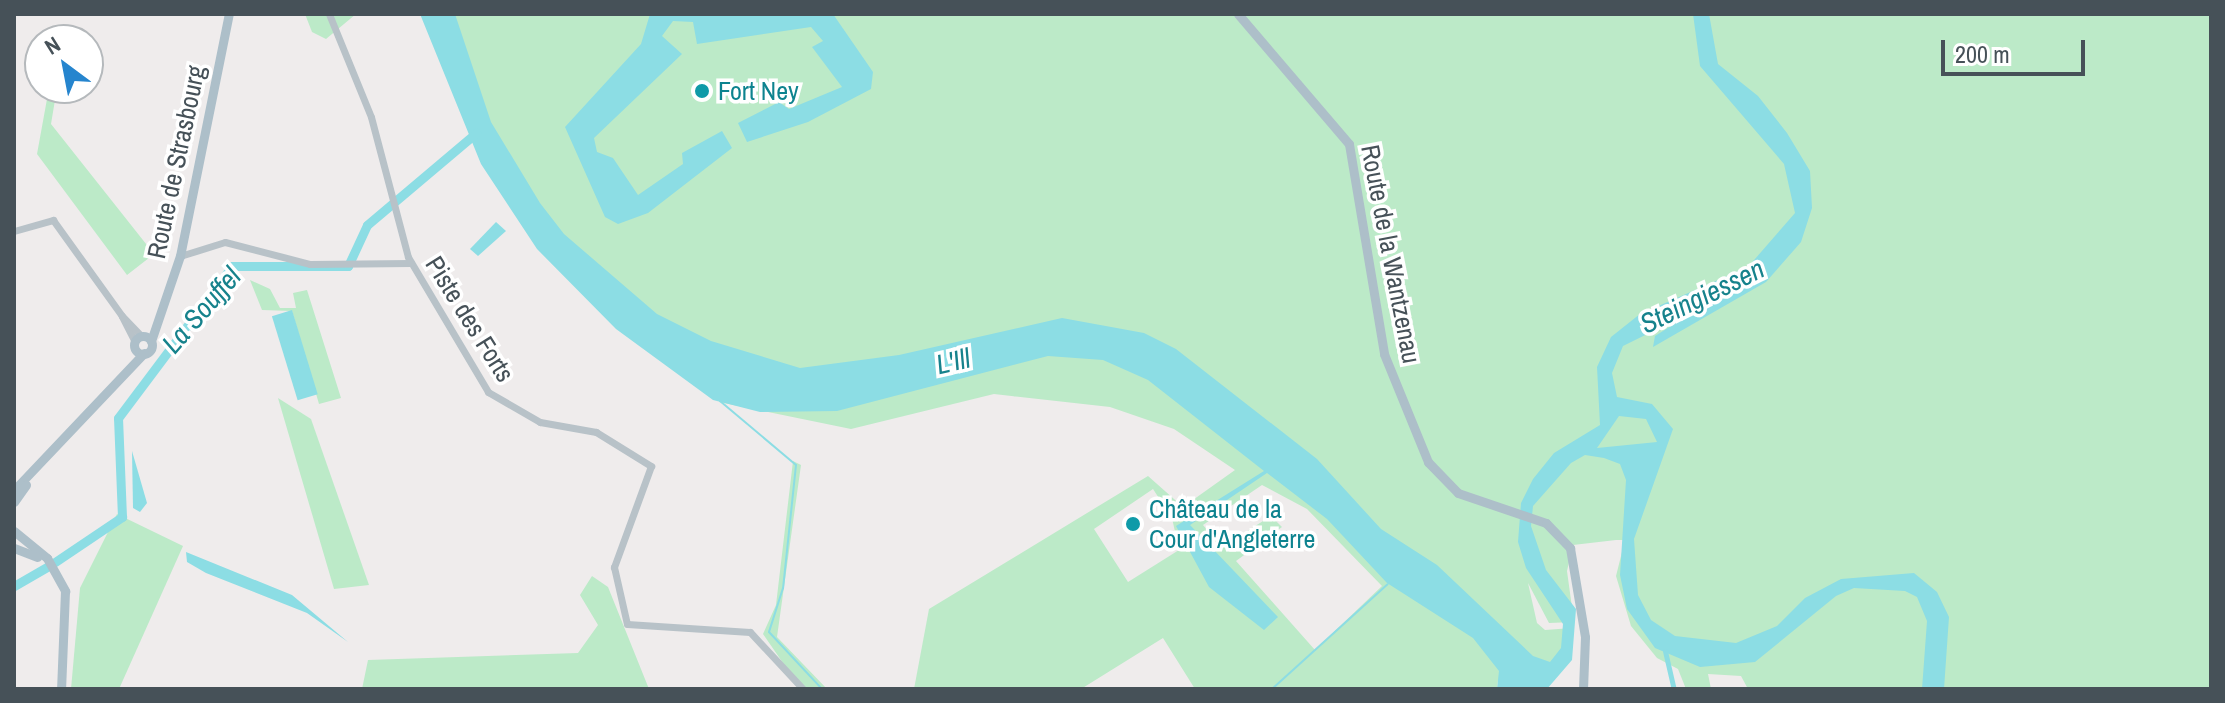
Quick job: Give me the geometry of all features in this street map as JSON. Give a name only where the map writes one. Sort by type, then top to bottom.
[{"type":"main road","name":"Route de Strasbourg","points":[[64,442],[121,380],[160,317],[180,256],[229,14]]},
{"type":"main road","name":"Route de la Wantzenau","points":[[1238,14],[1349,144],[1384,354],[1428,462],[1469,499],[1533,518],[1559,532],[1575,559],[1585,637],[1583,689]]},
{"type":"main road","points":[[14,490],[64,442]]},
{"type":"main road","points":[[14,502],[64,442]]},
{"type":"main road","points":[[14,531],[50,563],[68,607],[61,689]]},
{"type":"main road","points":[[14,548],[50,563]]},
{"type":"street","name":"Piste des Forts","points":[[329,14],[371,117],[391,203],[411,263],[495,399],[540,422],[596,432],[651,466],[614,567],[630,627],[750,632],[803,689]]},
{"type":"street","points":[[14,231],[45,219],[57,223],[142,343]]},
{"type":"street","points":[[180,256],[225,242],[297,263],[353,259],[411,263]]},
{"type":"green space","points":[[305,14],[356,14],[326,39],[312,32]]},
{"type":"green space","points":[[443,14],[2211,14],[2211,689],[1748,689],[1741,676],[1708,674],[1711,689],[1686,689],[1678,669],[1657,658],[1631,626],[1616,576],[1625,540],[1616,540],[1573,545],[1567,571],[1574,622],[1549,623],[1528,583],[1537,623],[1545,630],[1572,628],[1571,660],[1498,680],[1497,689],[1195,689],[1163,638],[1081,689],[914,689],[929,609],[1148,476],[1183,507],[1235,470],[1174,429],[1110,407],[994,394],[851,429],[719,402],[725,370],[616,304],[500,152]],"holes":[[[1262,485],[1307,509],[1382,586],[1315,650],[1236,561],[1282,527],[1271,516],[1222,547],[1203,525]],[[1153,489],[1172,518],[1179,550],[1128,582],[1094,529]]]},
{"type":"green space","points":[[46,104],[54,104],[51,124],[154,254],[127,275],[37,154]]},
{"type":"green space","points":[[250,280],[270,289],[280,308],[296,308],[293,293],[307,290],[341,398],[319,404],[292,311],[262,310]]},
{"type":"green space","points":[[278,398],[311,419],[369,585],[334,589]]},
{"type":"green space","points":[[793,461],[801,465],[777,637],[827,689],[801,689],[763,634],[776,605]]},
{"type":"green space","points":[[117,514],[183,546],[119,689],[71,689],[80,588]]},
{"type":"green space","points":[[592,576],[608,587],[649,689],[362,689],[368,660],[578,653],[598,625],[580,595]]},
{"type":"water","points":[[420,14],[455,14],[491,122],[540,203],[564,234],[657,314],[711,341],[800,368],[899,355],[1062,318],[1144,333],[1176,349],[1317,459],[1381,529],[1437,565],[1533,656],[1550,662],[1561,648],[1563,624],[1526,568],[1518,542],[1521,503],[1533,479],[1554,453],[1600,425],[1597,367],[1611,337],[1640,314],[1748,267],[1795,213],[1784,164],[1700,66],[1693,14],[1709,14],[1718,64],[1758,96],[1787,133],[1810,171],[1812,208],[1801,242],[1766,282],[1653,347],[1655,336],[1700,308],[1623,346],[1612,373],[1617,397],[1652,404],[1673,429],[1634,539],[1638,595],[1651,620],[1675,636],[1736,643],[1777,626],[1805,598],[1841,579],[1914,573],[1937,592],[1949,617],[1944,689],[1922,689],[1927,621],[1917,597],[1905,591],[1854,588],[1836,596],[1755,662],[1700,667],[1655,648],[1627,609],[1620,575],[1626,480],[1620,464],[1585,455],[1571,463],[1533,506],[1531,526],[1546,570],[1576,609],[1572,660],[1547,689],[1497,689],[1499,671],[1473,638],[1387,583],[1327,519],[1267,473],[1190,525],[1278,617],[1264,630],[1209,587],[1176,526],[1264,471],[1148,380],[1103,360],[1048,356],[837,411],[760,412],[713,400],[616,329],[537,249],[481,164]],"holes":[[[1619,416],[1646,419],[1657,442],[1597,448]]]},
{"type":"water","points":[[650,14],[833,14],[873,72],[871,89],[808,122],[747,142],[738,123],[779,102],[789,109],[842,87],[812,47],[823,41],[811,27],[697,44],[693,22],[673,21],[662,36],[682,54],[594,138],[597,152],[613,158],[638,195],[683,164],[682,153],[722,131],[732,148],[648,213],[618,224],[605,217],[565,127],[641,44]]},
{"type":"water","points":[[496,222],[506,231],[478,256],[470,249]]},
{"type":"water","points":[[292,310],[318,394],[298,400],[272,316]]},
{"type":"water","points":[[132,451],[147,503],[140,512],[133,508]]},
{"type":"water","points":[[186,552],[292,595],[348,642],[307,613],[206,573],[187,562]]},
{"type":"waterway","name":"La Souffel","points":[[55,562],[122,517],[118,418],[232,266],[348,266],[367,225],[476,133]]},
{"type":"waterway","points":[[720,401],[796,465],[783,588],[769,632],[822,689]]},
{"type":"waterway","name":"La Souffel","points":[[14,586],[47,567]]},
{"type":"waterway","points":[[1272,689],[1388,584]]},
{"type":"waterway","points":[[1665,651],[1674,689]]},
{"type":"place","name":"Fort Ney","points":[[702,91]]},
{"type":"place","name":"Château de la Cour d'Angleterre","points":[[1133,524]]},
{"type":"water label","name":"Steingiessen","points":[[1702,296]]},
{"type":"water label","name":"L'Ill","points":[[953,361]]}]
